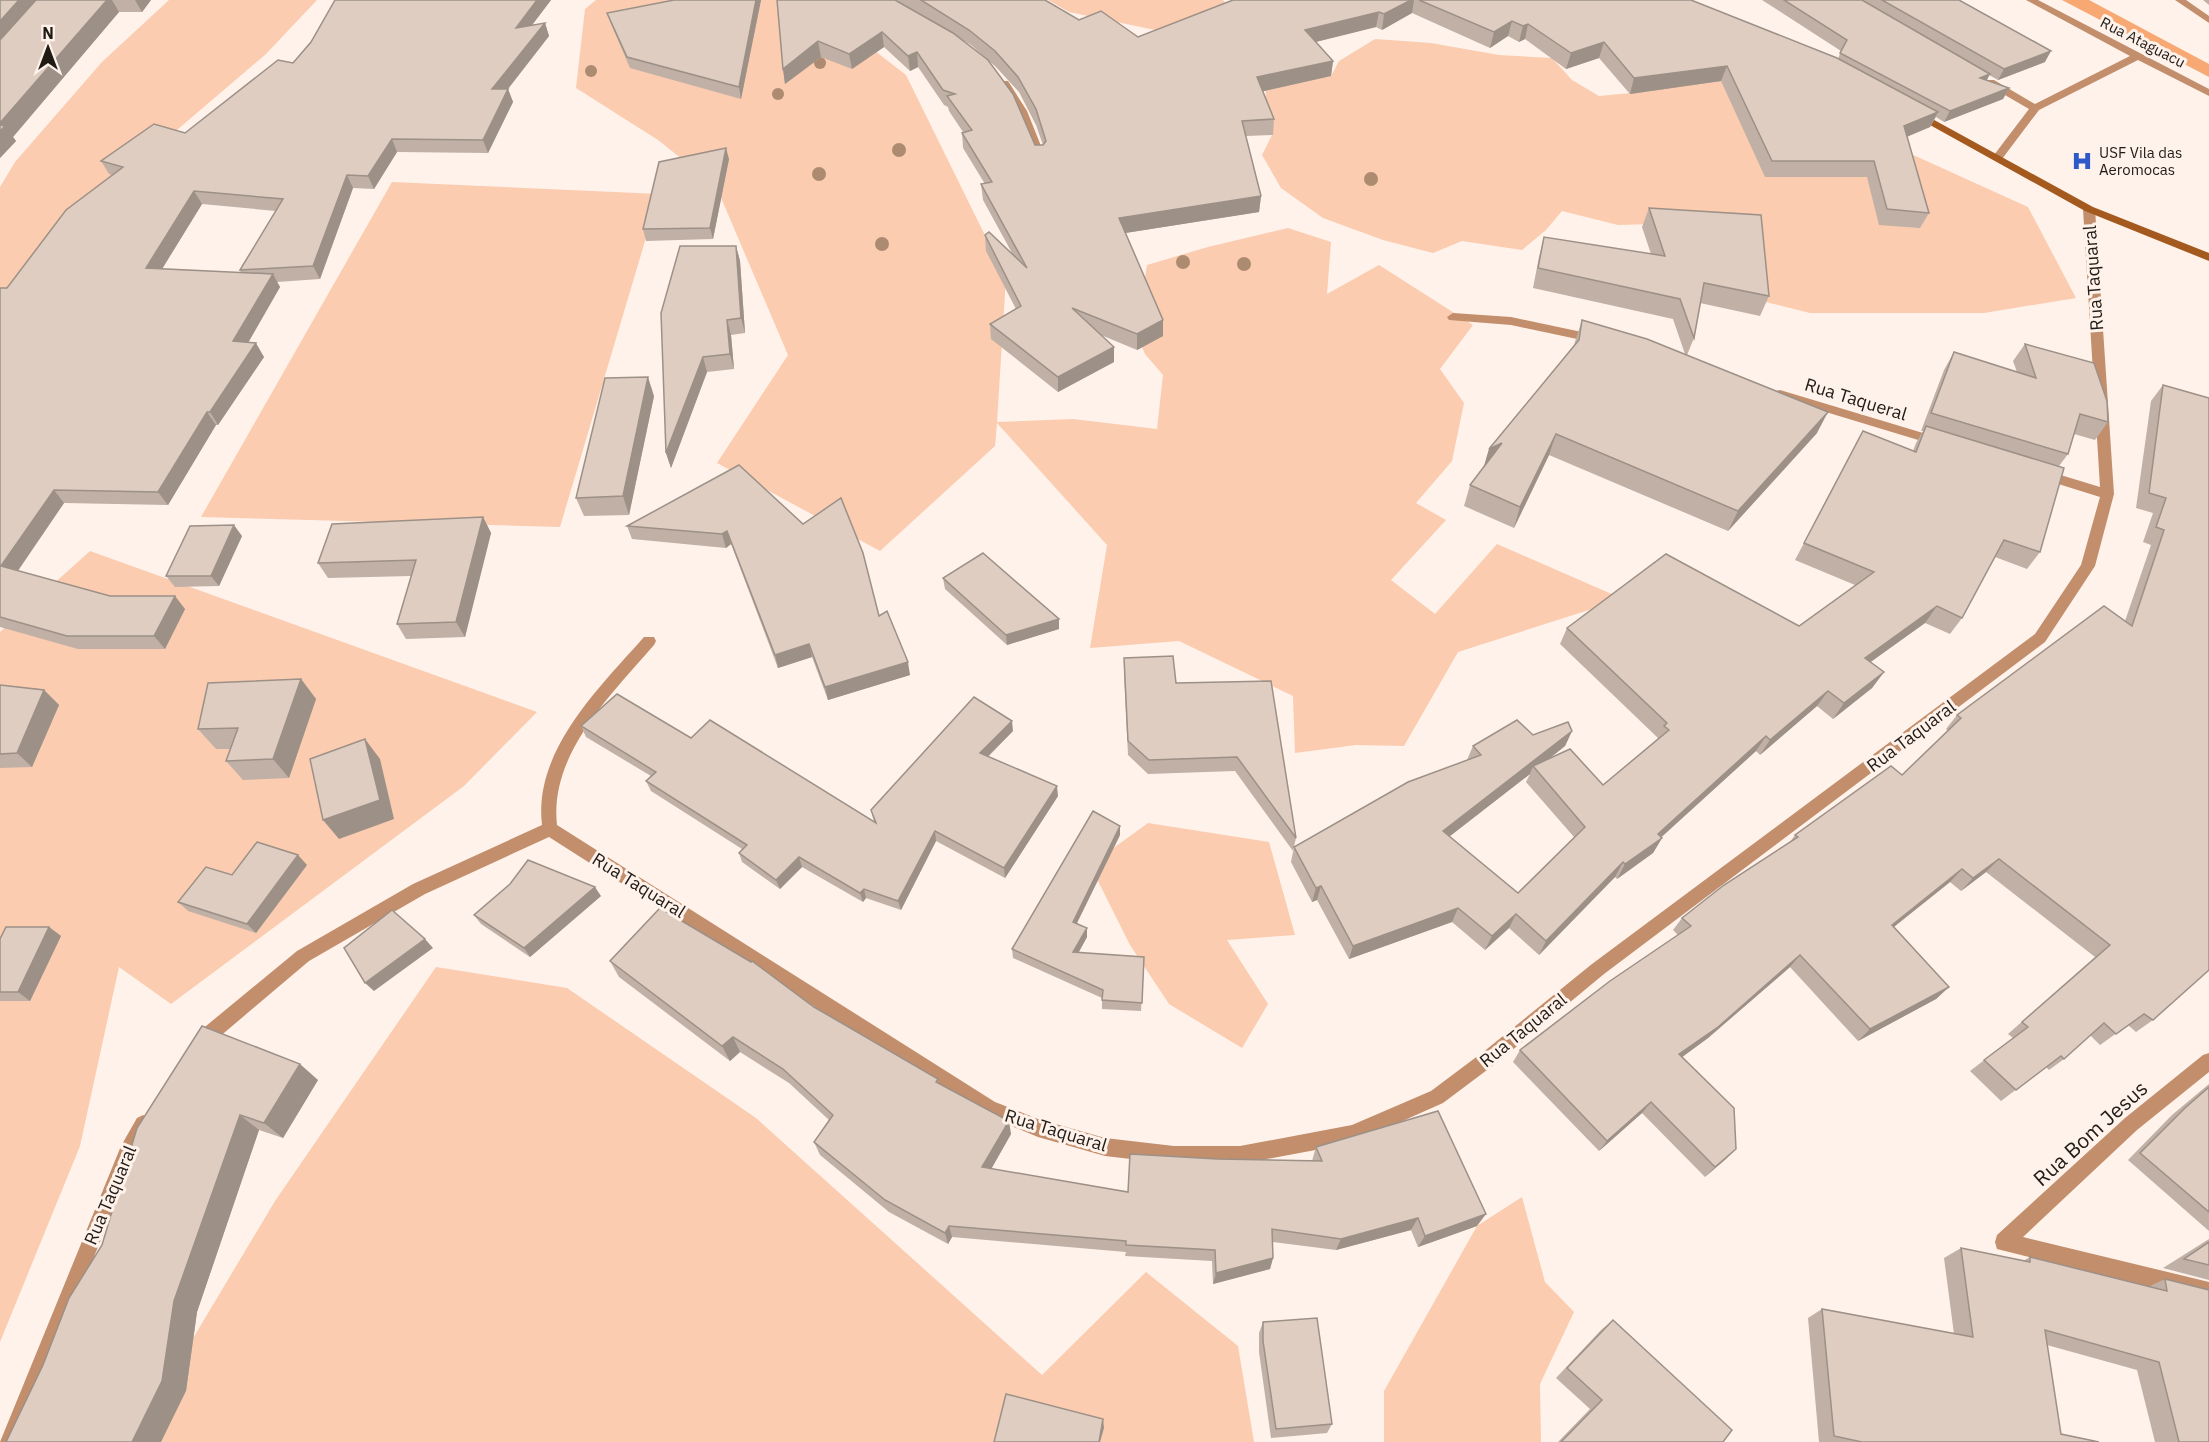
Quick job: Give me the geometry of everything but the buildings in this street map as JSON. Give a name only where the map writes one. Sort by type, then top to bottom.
[{"type":"main road","points":[[1906,108],[2089,209],[2209,257]]},
{"type":"street","name":"Rua Ataguacu","points":[[2031,0],[2209,93]]},
{"type":"street","points":[[2180,0],[2209,20]]},
{"type":"street","points":[[1998,157],[2035,108],[2138,56]]},
{"type":"street","points":[[1976,74],[2035,108]]},
{"type":"street","points":[[998,77],[1022,111],[1040,156]]},
{"type":"street","name":"Rua Taquaral","points":[[550,829],[989,1108],[1038,1128],[1105,1147],[1174,1155],[1240,1155],[1353,1134],[1437,1097],[1493,1055],[1598,969],[2040,638],[2088,566],[2107,494],[2089,209]]},
{"type":"street","points":[[1453,317],[1511,321],[1604,341]]},
{"type":"street","name":"Rua Taqueral","points":[[1764,390],[1947,445]]},
{"type":"street","points":[[2027,469],[2107,494]]},
{"type":"street","points":[[191,1057],[212,1032],[303,956],[418,889],[550,829],[548,805],[552,782],[564,753],[598,699],[649,641]]},
{"type":"street","name":"Rua Bom Jesus","points":[[2209,1061],[2131,1124],[2004,1242],[2209,1292]]},
{"type":"street","name":"Rua Taquaral","points":[[9,1442],[127,1152],[150,1112]]},
{"type":"shaded area","points":[[169,0],[317,0],[266,54],[157,147],[0,295],[0,187],[15,162],[102,62]]},
{"type":"shaded area","points":[[596,0],[809,0],[906,75],[1006,278],[997,422],[1073,419],[1157,429],[1163,375],[1145,354],[1136,334],[1147,265],[1208,247],[1288,228],[1331,242],[1327,294],[1379,265],[1473,325],[1440,369],[1464,403],[1452,461],[1416,503],[1446,520],[1391,580],[1435,614],[1497,544],[1623,599],[1458,652],[1404,746],[1356,745],[1295,753],[1293,696],[1179,641],[1090,648],[1107,545],[997,423],[995,446],[880,551],[717,463],[788,355],[716,186],[658,140],[576,88],[585,9]]},
{"type":"shaded area","points":[[1048,0],[1223,0],[1226,4],[1205,28],[1155,30],[1069,12]]},
{"type":"shaded area","points":[[2062,0],[2089,0],[2209,64],[2209,77]]},
{"type":"shaded area","points":[[1375,39],[1431,43],[1499,55],[1552,58],[1572,80],[1599,96],[1652,91],[1684,51],[2028,207],[2076,298],[1984,313],[1810,313],[1706,287],[1656,224],[1618,225],[1562,211],[1546,230],[1522,250],[1462,241],[1433,253],[1383,240],[1323,218],[1281,188],[1262,155],[1272,135],[1264,114],[1266,90],[1331,76],[1339,61]]},
{"type":"shaded area","points":[[392,182],[659,194],[560,527],[201,517]]},
{"type":"shaded area","points":[[90,551],[537,712],[464,786],[171,1004],[119,967],[80,1146],[0,1342],[0,632]]},
{"type":"shaded area","points":[[1148,823],[1269,842],[1295,935],[1227,940],[1268,1004],[1242,1048],[1169,1004],[1130,945],[1090,865]]},
{"type":"shaded area","points":[[436,967],[567,988],[756,1118],[1042,1375],[1146,1272],[1238,1346],[1254,1442],[131,1442],[275,1201]]},
{"type":"shaded area","points":[[1522,1197],[1545,1282],[1574,1312],[1540,1384],[1541,1442],[1384,1442],[1384,1391],[1477,1226]]},
{"type":"place","name":"USF Vila das Aeromocas","points":[[2082,161]]}]
